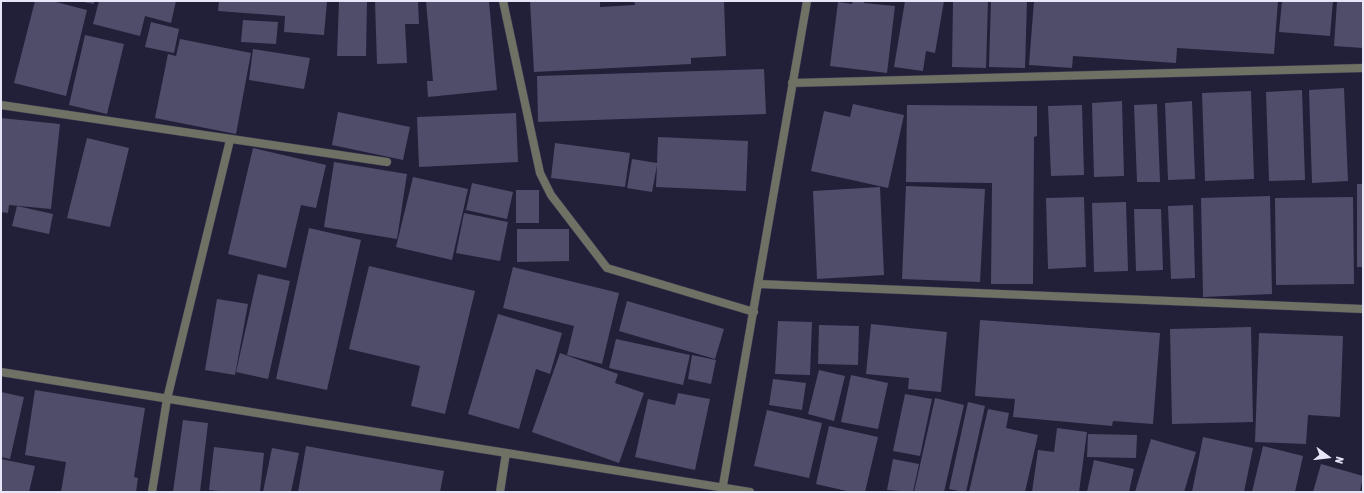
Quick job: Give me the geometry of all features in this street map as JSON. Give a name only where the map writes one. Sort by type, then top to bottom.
[{"type":"street","points":[[503,1],[540,173],[550,195],[607,268],[754,312]]},
{"type":"street","points":[[722,489],[807,1]]},
{"type":"street","points":[[792,83],[1363,68]]},
{"type":"street","points":[[1,105],[387,162]]},
{"type":"street","points":[[152,492],[167,399],[230,140]]},
{"type":"street","points":[[758,284],[1363,309]]},
{"type":"street","points":[[1,372],[722,489],[750,492]]},
{"type":"street","points":[[500,492],[506,453]]},
{"type":"building","points":[[35,1],[52,1],[87,10],[66,96],[14,83]]},
{"type":"building","points":[[78,1],[94,1],[94,4]]},
{"type":"building","points":[[99,1],[176,1],[171,23],[145,16],[140,36],[93,24]]},
{"type":"building","points":[[219,1],[327,1],[324,35],[284,32],[285,16],[218,11]]},
{"type":"building","points":[[339,1],[367,1],[366,56],[337,56]]},
{"type":"building","points":[[375,1],[418,1],[419,24],[405,24],[407,63],[377,64]]},
{"type":"building","points":[[426,1],[489,1],[497,90],[428,97],[427,81],[433,81]]},
{"type":"building","points":[[530,1],[600,1],[600,7],[635,5],[634,1],[724,1],[726,56],[691,58],[691,64],[534,72]]},
{"type":"building","points":[[853,1],[864,1],[864,3],[895,6],[887,73],[830,66],[838,2],[852,4]]},
{"type":"building","points":[[905,1],[944,1],[935,53],[926,51],[923,71],[894,67]]},
{"type":"building","points":[[953,1],[988,1],[986,68],[952,67]]},
{"type":"building","points":[[991,1],[1027,1],[1025,68],[989,67]]},
{"type":"building","points":[[1034,1],[1278,1],[1274,54],[1177,48],[1176,63],[1073,56],[1072,68],[1029,65]]},
{"type":"building","points":[[1282,1],[1333,1],[1330,36],[1279,32]]},
{"type":"building","points":[[1337,1],[1363,1],[1363,48],[1334,46]]},
{"type":"building","points":[[243,20],[278,22],[276,44],[241,42]]},
{"type":"building","points":[[151,22],[179,29],[174,53],[145,47]]},
{"type":"building","points":[[85,35],[124,44],[107,114],[69,105]]},
{"type":"building","points":[[180,39],[251,53],[236,134],[155,118],[168,54],[176,56]]},
{"type":"building","points":[[253,49],[310,58],[304,89],[249,80]]},
{"type":"building","points":[[764,69],[766,114],[538,122],[537,76]]},
{"type":"building","points":[[1344,88],[1348,181],[1312,183],[1309,90]]},
{"type":"building","points":[[1302,90],[1305,180],[1269,181],[1266,92]]},
{"type":"building","points":[[1251,91],[1254,179],[1205,181],[1202,93]]},
{"type":"building","points":[[1122,101],[1124,176],[1094,177],[1092,103]]},
{"type":"building","points":[[1192,101],[1195,179],[1168,180],[1165,103]]},
{"type":"building","points":[[853,104],[904,115],[888,188],[811,171],[824,111],[850,117]]},
{"type":"building","points":[[1157,104],[1160,182],[1137,182],[1134,105]]},
{"type":"building","points":[[907,105],[1037,106],[1037,136],[1034,137],[1033,284],[991,284],[992,183],[906,182]]},
{"type":"building","points":[[1082,105],[1084,175],[1051,176],[1048,106]]},
{"type":"building","points":[[338,112],[410,127],[403,160],[332,145]]},
{"type":"building","points":[[516,113],[518,162],[419,167],[417,117]]},
{"type":"building","points":[[1,118],[60,124],[51,209],[9,205],[8,213],[1,212]]},
{"type":"building","points":[[658,137],[748,141],[746,191],[656,187],[657,165],[652,192],[627,188],[632,159],[657,163]]},
{"type":"building","points":[[87,138],[129,148],[110,227],[67,218]]},
{"type":"building","points":[[555,143],[630,153],[625,187],[551,178]]},
{"type":"building","points":[[253,148],[326,165],[316,208],[301,205],[286,268],[228,254]]},
{"type":"building","points":[[334,162],[407,174],[397,239],[324,227]]},
{"type":"building","points":[[413,177],[468,189],[452,260],[396,247]]},
{"type":"building","points":[[472,183],[513,192],[507,219],[466,210]]},
{"type":"building","points":[[1357,184],[1363,184],[1363,267],[1357,267]]},
{"type":"building","points":[[906,186],[985,189],[980,282],[902,279]]},
{"type":"building","points":[[880,187],[884,275],[817,279],[813,191]]},
{"type":"building","points":[[516,190],[539,190],[539,223],[516,223]]},
{"type":"building","points":[[1270,196],[1272,294],[1203,297],[1201,198]]},
{"type":"building","points":[[1084,197],[1086,267],[1048,269],[1046,198]]},
{"type":"building","points":[[1353,197],[1354,284],[1276,285],[1275,198]]},
{"type":"building","points":[[1126,202],[1128,271],[1094,272],[1092,203]]},
{"type":"building","points":[[1193,205],[1195,278],[1171,279],[1168,206]]},
{"type":"building","points":[[17,206],[53,214],[49,234],[12,226]]},
{"type":"building","points":[[1134,209],[1161,209],[1163,270],[1136,271]]},
{"type":"building","points":[[464,213],[508,222],[500,261],[456,253]]},
{"type":"building","points":[[309,228],[361,240],[327,390],[276,379]]},
{"type":"building","points":[[517,229],[569,229],[569,261],[517,262]]},
{"type":"building","points":[[369,266],[475,291],[445,414],[411,406],[420,366],[349,349]]},
{"type":"building","points":[[513,267],[619,293],[602,364],[567,355],[574,326],[503,308]]},
{"type":"building","points":[[258,274],[290,281],[268,379],[236,372]]},
{"type":"building","points":[[217,299],[248,304],[235,375],[205,370]]},
{"type":"building","points":[[627,301],[724,329],[715,359],[619,331]]},
{"type":"building","points":[[498,314],[562,333],[550,374],[536,369],[519,429],[468,414]]},
{"type":"building","points":[[980,320],[1160,333],[1153,424],[1113,421],[1112,426],[1013,417],[1015,399],[975,396]]},
{"type":"building","points":[[778,321],[812,322],[810,375],[775,374]]},
{"type":"building","points":[[871,324],[947,332],[941,392],[908,389],[909,378],[866,374]]},
{"type":"building","points":[[819,325],[859,326],[858,365],[818,364]]},
{"type":"building","points":[[1251,327],[1253,422],[1172,424],[1170,329]]},
{"type":"building","points":[[1259,333],[1343,336],[1340,417],[1308,415],[1306,444],[1255,442]]},
{"type":"building","points":[[616,339],[690,355],[683,385],[609,368]]},
{"type":"building","points":[[560,353],[618,374],[615,383],[644,393],[619,463],[532,432]]},
{"type":"building","points":[[692,355],[716,360],[711,384],[688,379]]},
{"type":"building","points":[[819,370],[845,376],[834,421],[808,414]]},
{"type":"building","points":[[851,375],[888,383],[878,429],[841,422]]},
{"type":"building","points":[[773,379],[806,383],[802,410],[769,405]]},
{"type":"building","points":[[35,390],[145,408],[134,477],[138,478],[136,492],[61,492],[66,462],[25,455]]},
{"type":"building","points":[[1,392],[24,397],[10,459],[1,457]]},
{"type":"building","points":[[678,393],[710,399],[695,470],[635,457],[648,399],[675,405]]},
{"type":"building","points":[[905,394],[932,399],[920,456],[893,451]]},
{"type":"building","points":[[935,398],[964,405],[944,492],[914,492]]},
{"type":"building","points":[[968,402],[985,406],[966,492],[963,492],[949,489]]},
{"type":"building","points":[[988,409],[1009,413],[1006,428],[1038,435],[1025,492],[969,492]]},
{"type":"building","points":[[767,410],[822,423],[809,478],[754,466]]},
{"type":"building","points":[[183,420],[208,423],[200,492],[173,492]]},
{"type":"building","points":[[829,426],[878,437],[865,492],[851,492],[816,484]]},
{"type":"building","points":[[1057,428],[1087,432],[1079,492],[1032,492],[1038,450],[1054,452]]},
{"type":"building","points":[[1088,434],[1137,435],[1136,458],[1087,457]]},
{"type":"building","points":[[1203,437],[1253,448],[1244,492],[1192,492]]},
{"type":"building","points":[[1151,439],[1196,452],[1184,492],[1135,492]]},
{"type":"building","points":[[306,446],[444,471],[440,492],[298,492]]},
{"type":"building","points":[[1263,446],[1303,456],[1295,492],[1252,492]]},
{"type":"building","points":[[214,447],[264,453],[260,492],[229,492],[209,490]]},
{"type":"building","points":[[272,448],[299,453],[291,492],[263,492]]},
{"type":"building","points":[[1,459],[35,466],[29,492],[1,492]]},
{"type":"building","points":[[893,459],[919,464],[913,492],[887,490]]},
{"type":"building","points":[[1094,460],[1134,469],[1129,492],[1087,492]]},
{"type":"building","points":[[1321,464],[1363,476],[1360,492],[1313,492]]}]
